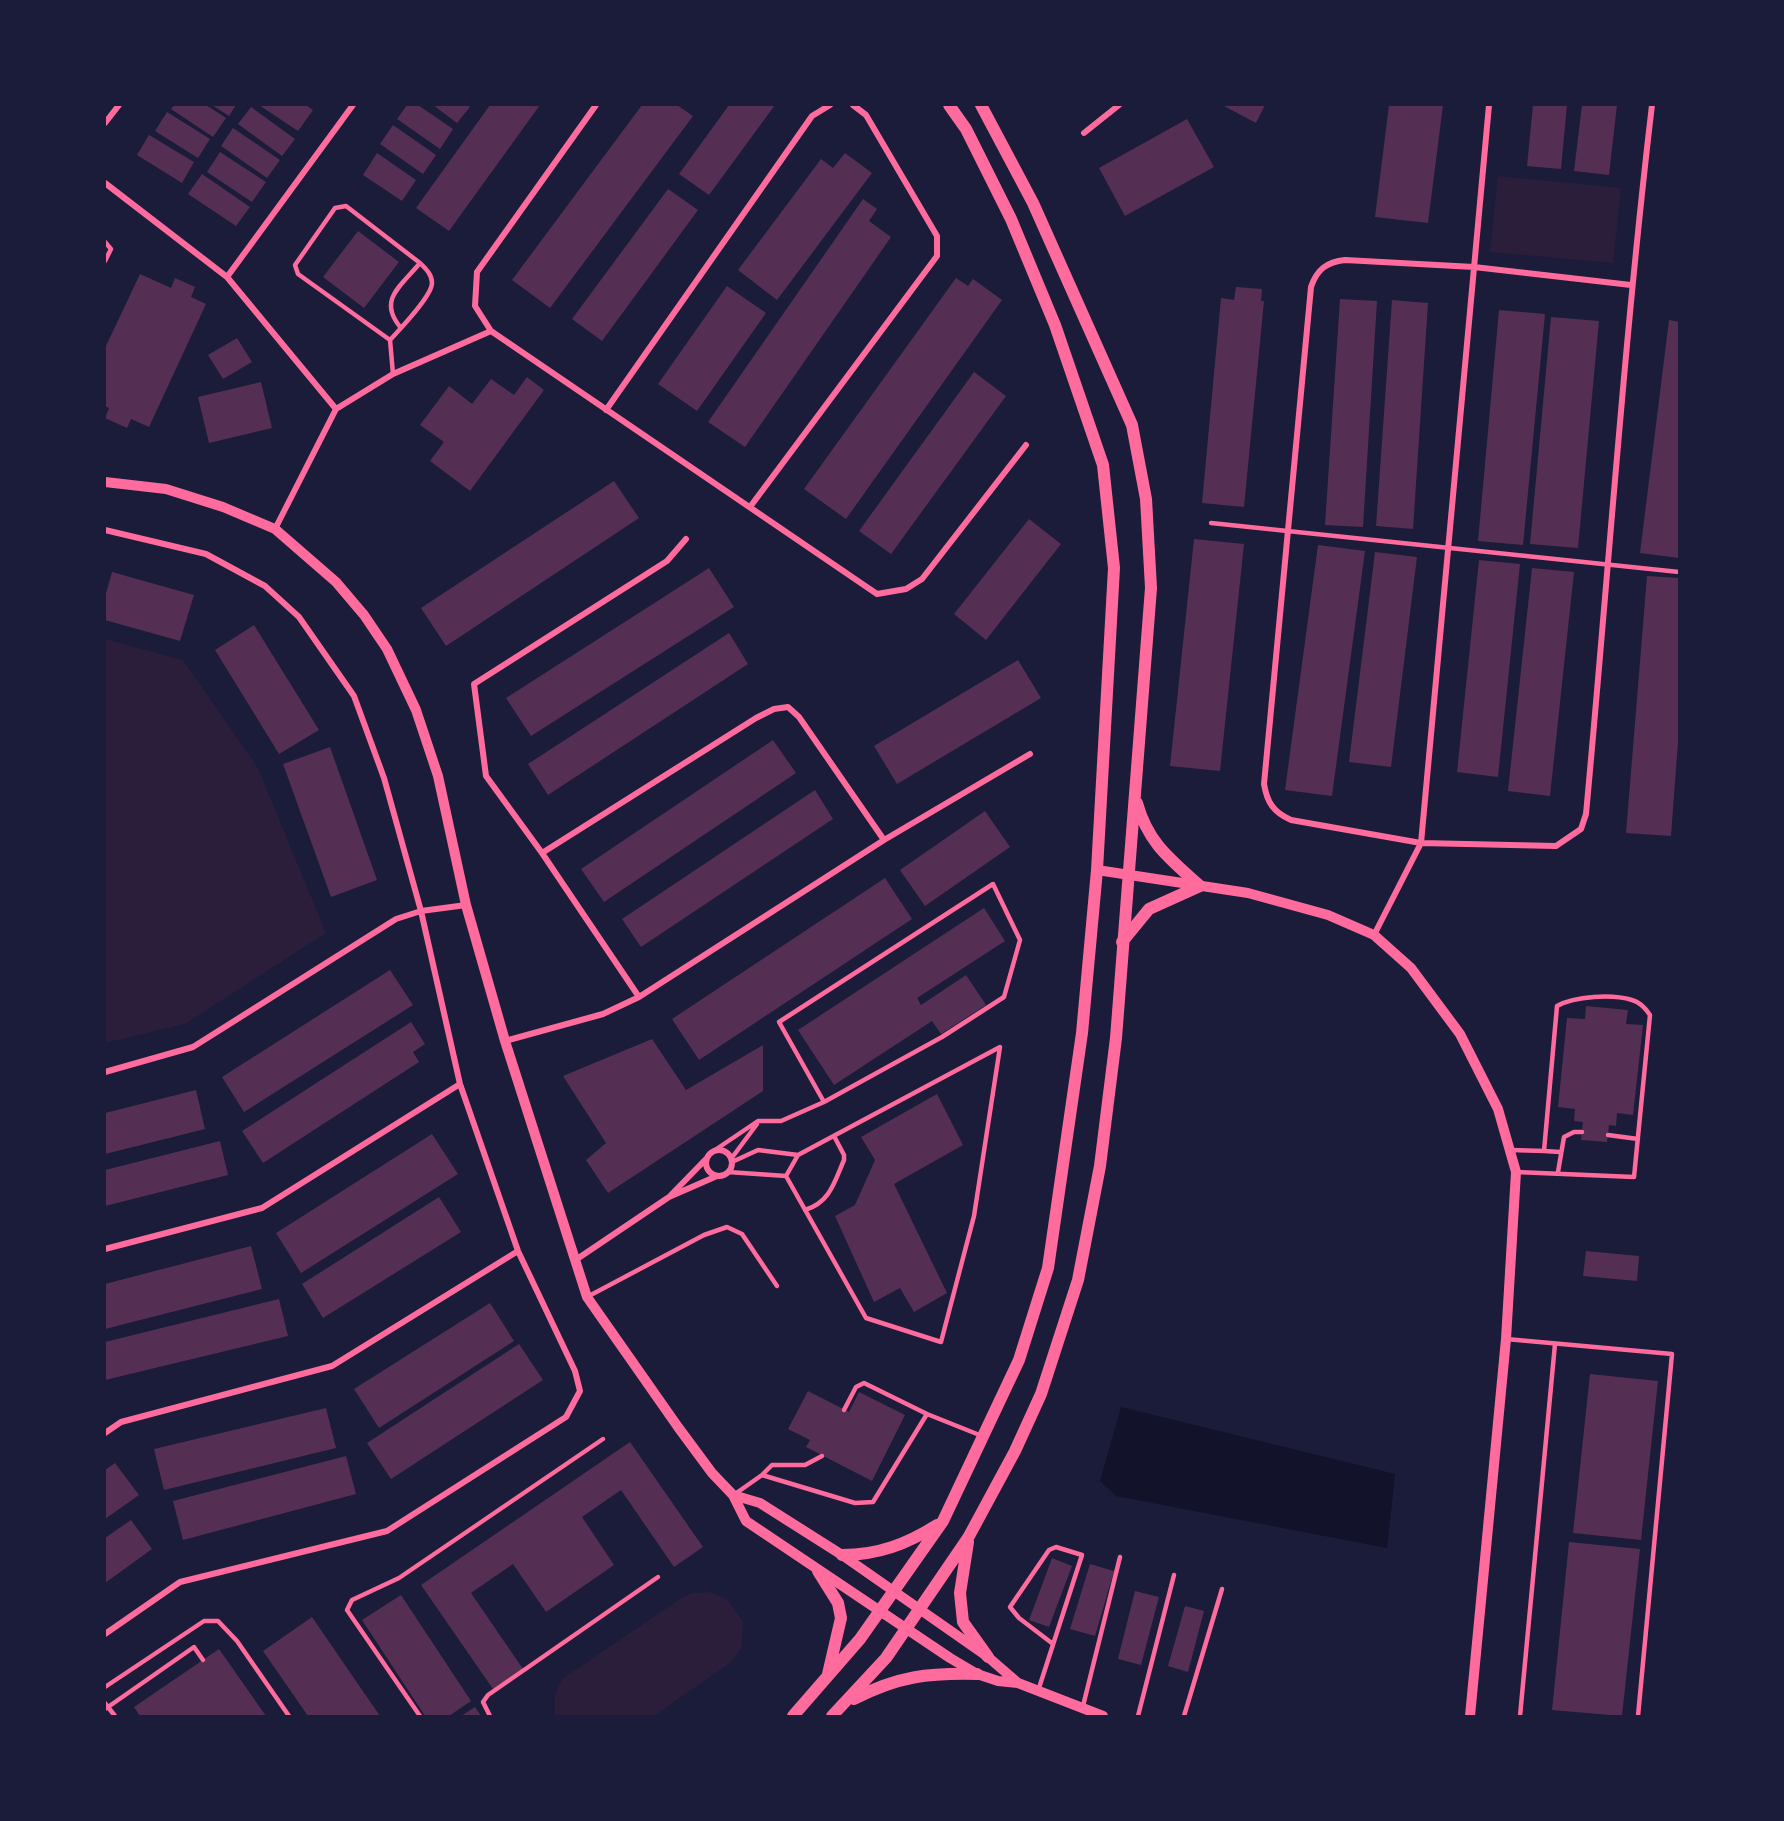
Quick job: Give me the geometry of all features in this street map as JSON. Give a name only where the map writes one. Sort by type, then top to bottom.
[{"type":"main road","points":[[793,1716],[828,1678],[879,1612],[943,1521],[1019,1360],[1048,1268],[1082,1033],[1097,870],[1114,568],[1103,465],[1055,326],[1011,219],[966,129],[949,105]]},
{"type":"main road","points":[[832,1716],[847,1702],[906,1630],[968,1538],[1015,1451],[1041,1394],[1078,1280],[1100,1166],[1116,1038],[1126,875],[1135,796],[1151,588],[1146,499],[1132,425],[1033,203],[981,105]]},
{"type":"main road","points":[[1122,942],[1149,909],[1200,886],[1165,855],[1149,836],[1135,796]]},
{"type":"main road","points":[[842,1554],[864,1555],[897,1546],[943,1521]]},
{"type":"main road","points":[[968,1538],[960,1593],[961,1614],[963,1622],[988,1657]]},
{"type":"main road","points":[[818,1571],[838,1603],[841,1618],[828,1678]]},
{"type":"main road","points":[[847,1702],[883,1684],[906,1677],[931,1673],[977,1674]]},
{"type":"street","points":[[105,123],[118,105]]},
{"type":"street","points":[[227,277],[353,105]]},
{"type":"street","points":[[596,105],[477,272],[475,306],[491,331],[877,594],[906,589],[922,579],[1026,445]]},
{"type":"street","points":[[606,410],[812,116],[830,105]]},
{"type":"street","points":[[750,507],[938,256],[937,236],[866,115],[853,105]]},
{"type":"street","points":[[1084,133],[1119,105]]},
{"type":"street","points":[[1374,935],[1421,843],[1489,105]]},
{"type":"street","points":[[1631,285],[1474,267],[1345,260],[1333,261],[1321,268],[1315,276],[1311,287],[1286,531],[1264,784],[1266,800],[1279,814],[1291,820],[1421,843],[1556,846],[1581,829],[1586,814],[1631,285],[1652,105]]},
{"type":"street","points":[[105,183],[227,277],[336,409]]},
{"type":"street","points":[[275,529],[336,409],[393,374],[491,331]]},
{"type":"street","points":[[105,482],[166,489],[223,507],[275,529],[336,582],[369,624],[403,678],[438,776],[466,905],[505,1041],[577,1258],[587,1297],[678,1427],[712,1473],[733,1495],[746,1521],[906,1630],[977,1674],[998,1681],[1018,1683],[1103,1716]]},
{"type":"street","points":[[105,530],[206,555],[265,586],[299,617],[354,696],[384,778],[421,911],[460,1084],[518,1251],[575,1371],[580,1391],[566,1417],[387,1531],[180,1582],[105,1634]]},
{"type":"street","points":[[639,997],[543,853],[486,776],[474,684],[667,561],[686,539]]},
{"type":"street","points":[[543,853],[756,718],[774,709],[788,707],[799,717],[884,840]]},
{"type":"street","points":[[505,1041],[603,1014],[639,997],[884,840],[1030,754]]},
{"type":"street","points":[[1097,870],[1248,893],[1328,915],[1374,935],[1411,968],[1460,1034],[1498,1109],[1516,1172],[1506,1340],[1470,1716]]},
{"type":"street","points":[[105,1072],[194,1047],[396,919],[421,911],[466,905]]},
{"type":"street","points":[[105,1249],[262,1208],[460,1084]]},
{"type":"street","points":[[577,1258],[669,1197],[728,1172],[731,1160],[723,1150],[715,1150],[669,1197]]},
{"type":"street","points":[[706,1158],[707,1169],[717,1176]]},
{"type":"street","points":[[105,1433],[121,1422],[332,1366],[518,1251]]},
{"type":"street","points":[[733,1495],[760,1503],[842,1554],[988,1657],[1018,1683]]},
{"type":"lane","points":[[390,340],[298,274],[295,265],[335,208],[346,207],[420,263],[429,273],[432,283],[428,295],[390,340],[393,374]]},
{"type":"lane","points":[[105,242],[111,249],[105,261]]},
{"type":"lane","points":[[400,328],[389,308],[391,299],[420,263]]},
{"type":"lane","points":[[1211,523],[1679,572]]},
{"type":"lane","points":[[715,1150],[758,1121],[781,1121],[824,1102],[942,1037],[1004,997],[1020,940],[993,884],[779,1022],[824,1102]]},
{"type":"lane","points":[[1516,1172],[1634,1177],[1650,1015],[1633,1000],[1570,999],[1557,1006],[1545,1151]]},
{"type":"lane","points":[[1000,1047],[974,1216],[941,1342],[866,1318],[786,1176],[798,1155],[1000,1047]]},
{"type":"lane","points":[[731,1160],[758,1121]]},
{"type":"lane","points":[[1558,1172],[1564,1137],[1575,1132],[1582,1132]]},
{"type":"lane","points":[[1608,1135],[1638,1139]]},
{"type":"lane","points":[[805,1210],[822,1203],[828,1197],[844,1160],[844,1155],[834,1136]]},
{"type":"lane","points":[[731,1160],[758,1150],[798,1155]]},
{"type":"lane","points":[[1509,1150],[1560,1152]]},
{"type":"lane","points":[[728,1172],[786,1176]]},
{"type":"lane","points":[[587,1297],[704,1235],[727,1227],[742,1234],[777,1287]]},
{"type":"lane","points":[[1506,1340],[1672,1354],[1638,1716]]},
{"type":"lane","points":[[1520,1716],[1555,1344]]},
{"type":"lane","points":[[844,1410],[856,1387],[864,1383],[927,1414],[984,1437]]},
{"type":"lane","points":[[762,1475],[855,1503],[873,1502],[927,1414]]},
{"type":"lane","points":[[420,1716],[347,1610],[352,1600],[399,1578],[603,1439]]},
{"type":"lane","points":[[733,1495],[762,1475],[772,1465],[805,1465],[822,1456]]},
{"type":"lane","points":[[1038,1691],[1082,1555],[1056,1547],[1049,1551],[1010,1607],[1020,1618],[1053,1644]]},
{"type":"lane","points":[[1082,1708],[1120,1557]]},
{"type":"lane","points":[[1138,1716],[1174,1575]]},
{"type":"lane","points":[[490,1716],[483,1702],[488,1695],[658,1577]]},
{"type":"lane","points":[[1184,1716],[1222,1589]]},
{"type":"lane","points":[[105,1687],[204,1621],[218,1621],[237,1641],[289,1716]]},
{"type":"lane","points":[[116,1716],[106,1706],[194,1647],[203,1660]]},
{"type":"shaded area","points":[[1498,176],[1621,188],[1613,263],[1490,252]]},
{"type":"shaded area","points":[[105,639],[183,660],[258,768],[326,933],[185,1024],[105,1043]]},
{"type":"shaded area","points":[[1121,1407],[1395,1474],[1387,1548],[1116,1496],[1100,1481]]},
{"type":"shaded area","points":[[710,1592],[727,1599],[743,1622],[741,1649],[730,1663],[654,1716],[555,1716],[555,1695],[562,1679],[683,1597],[692,1593]]},
{"type":"building","points":[[174,105],[206,105],[226,118],[213,137],[171,109]]},
{"type":"building","points":[[212,105],[236,105],[229,116]]},
{"type":"building","points":[[259,105],[306,105],[313,110],[298,131]]},
{"type":"building","points":[[407,105],[418,105],[453,129],[440,149],[397,119]]},
{"type":"building","points":[[433,105],[468,105],[470,107],[457,123]]},
{"type":"building","points":[[490,105],[540,105],[449,231],[416,208]]},
{"type":"building","points":[[642,105],[677,105],[693,116],[550,308],[512,280]]},
{"type":"building","points":[[729,105],[775,105],[709,195],[679,174]]},
{"type":"building","points":[[1222,105],[1265,105],[1256,123]]},
{"type":"building","points":[[1389,105],[1443,105],[1428,223],[1375,217]]},
{"type":"building","points":[[1533,105],[1567,105],[1561,169],[1527,166]]},
{"type":"building","points":[[1582,105],[1617,105],[1609,175],[1574,171]]},
{"type":"building","points":[[251,107],[295,139],[282,156],[238,124]]},
{"type":"building","points":[[167,112],[210,139],[198,158],[155,131]]},
{"type":"building","points":[[1187,119],[1214,167],[1125,216],[1099,168]]},
{"type":"building","points":[[393,125],[436,155],[423,174],[380,144]]},
{"type":"building","points":[[233,128],[280,160],[267,178],[221,146]]},
{"type":"building","points":[[149,135],[194,162],[182,183],[137,155]]},
{"type":"building","points":[[220,152],[266,182],[252,202],[207,172]]},
{"type":"building","points":[[377,153],[416,180],[402,201],[363,175]]},
{"type":"building","points":[[845,153],[872,173],[777,300],[738,270],[821,159],[833,168]]},
{"type":"building","points":[[202,174],[250,207],[236,226],[188,194]]},
{"type":"building","points":[[668,189],[698,210],[602,341],[572,319]]},
{"type":"building","points":[[863,199],[877,209],[869,221],[891,237],[745,447],[708,422]]},
{"type":"building","points":[[358,231],[399,262],[364,308],[323,277]]},
{"type":"building","points":[[140,274],[171,288],[175,278],[195,287],[191,297],[206,304],[149,427],[131,419],[127,428],[105,418],[109,408],[105,406],[105,348]]},
{"type":"building","points":[[956,278],[968,286],[973,279],[1002,300],[846,519],[804,489]]},
{"type":"building","points":[[727,286],[766,313],[697,411],[658,384]]},
{"type":"building","points":[[1236,287],[1262,289],[1261,301],[1264,301],[1244,507],[1202,503],[1221,298],[1234,300]]},
{"type":"building","points":[[1340,299],[1377,301],[1363,527],[1325,525]]},
{"type":"building","points":[[1392,300],[1428,303],[1413,529],[1376,526]]},
{"type":"building","points":[[1499,310],[1545,314],[1523,545],[1478,541]]},
{"type":"building","points":[[1551,317],[1599,321],[1578,548],[1530,544]]},
{"type":"building","points":[[1669,320],[1679,322],[1679,558],[1640,553]]},
{"type":"building","points":[[237,338],[252,362],[223,379],[208,355]]},
{"type":"building","points":[[974,372],[1006,396],[891,554],[859,531]]},
{"type":"building","points":[[527,377],[544,390],[470,491],[430,461],[444,442],[420,425],[449,386],[472,404],[491,379],[514,395]]},
{"type":"building","points":[[261,382],[272,428],[209,443],[198,397]]},
{"type":"building","points":[[614,481],[639,518],[446,646],[421,608]]},
{"type":"building","points":[[1029,519],[1061,544],[986,640],[954,614]]},
{"type":"building","points":[[1194,539],[1244,544],[1220,771],[1170,766]]},
{"type":"building","points":[[1318,545],[1365,551],[1332,796],[1285,790]]},
{"type":"building","points":[[1375,552],[1417,557],[1391,767],[1349,762]]},
{"type":"building","points":[[1479,560],[1520,564],[1498,777],[1457,772]]},
{"type":"building","points":[[709,568],[734,607],[531,736],[506,698]]},
{"type":"building","points":[[1532,568],[1574,572],[1550,796],[1508,791]]},
{"type":"building","points":[[112,572],[194,595],[180,641],[105,620],[105,597]]},
{"type":"building","points":[[1647,576],[1679,578],[1679,728],[1671,836],[1626,833]]},
{"type":"building","points":[[254,625],[319,730],[279,754],[215,650]]},
{"type":"building","points":[[729,633],[748,664],[548,795],[528,764]]},
{"type":"building","points":[[1018,660],[1041,698],[897,784],[874,746]]},
{"type":"building","points":[[773,740],[796,773],[604,902],[581,869]]},
{"type":"building","points":[[330,747],[377,880],[331,897],[283,764]]},
{"type":"building","points":[[815,790],[833,819],[641,947],[622,919]]},
{"type":"building","points":[[985,811],[1010,847],[925,906],[900,870]]},
{"type":"building","points":[[885,878],[912,919],[699,1060],[672,1019]]},
{"type":"building","points":[[984,908],[1005,941],[917,998],[921,1005],[966,975],[986,1005],[941,1034],[932,1021],[834,1085],[798,1030]]},
{"type":"building","points":[[390,970],[413,1005],[244,1112],[222,1077]]},
{"type":"building","points":[[1586,1006],[1628,1010],[1626,1024],[1643,1025],[1633,1115],[1617,1113],[1616,1126],[1609,1125],[1607,1142],[1581,1140],[1583,1122],[1574,1121],[1575,1109],[1558,1107],[1567,1018],[1585,1019]]},
{"type":"building","points":[[411,1022],[425,1044],[413,1052],[419,1062],[263,1163],[242,1131]]},
{"type":"building","points":[[652,1039],[686,1090],[763,1045],[763,1091],[608,1193],[586,1160],[606,1143],[563,1076]]},
{"type":"building","points":[[196,1090],[205,1129],[105,1154],[105,1113]]},
{"type":"building","points":[[937,1094],[963,1145],[894,1184],[947,1293],[914,1312],[900,1288],[874,1302],[835,1216],[855,1205],[875,1160],[861,1137]]},
{"type":"building","points":[[432,1134],[458,1174],[301,1273],[276,1233]]},
{"type":"building","points":[[220,1141],[228,1175],[105,1206],[105,1170]]},
{"type":"building","points":[[439,1197],[461,1232],[323,1318],[302,1284]]},
{"type":"building","points":[[251,1246],[262,1289],[105,1329],[105,1284]]},
{"type":"building","points":[[1586,1251],[1639,1256],[1637,1281],[1583,1276]]},
{"type":"building","points":[[279,1299],[288,1336],[105,1380],[105,1342]]},
{"type":"building","points":[[490,1303],[514,1341],[379,1428],[354,1389]]},
{"type":"building","points":[[519,1344],[543,1380],[391,1479],[367,1443]]},
{"type":"building","points":[[1590,1374],[1658,1381],[1641,1540],[1573,1533]]},
{"type":"building","points":[[808,1391],[849,1412],[859,1392],[905,1415],[872,1481],[806,1447],[810,1440],[788,1429]]},
{"type":"building","points":[[326,1408],[336,1448],[164,1490],[154,1449]]},
{"type":"building","points":[[630,1442],[703,1547],[674,1567],[621,1490],[582,1517],[614,1565],[546,1612],[513,1564],[471,1593],[523,1669],[493,1689],[421,1585]]},
{"type":"building","points":[[346,1456],[356,1494],[183,1540],[173,1501]]},
{"type":"building","points":[[115,1463],[139,1495],[105,1519],[105,1470]]},
{"type":"building","points":[[131,1520],[152,1549],[105,1583],[105,1538]]},
{"type":"building","points":[[1569,1542],[1640,1549],[1622,1716],[1552,1710]]},
{"type":"building","points":[[1052,1558],[1072,1566],[1049,1627],[1029,1620]]},
{"type":"building","points":[[1090,1564],[1114,1571],[1095,1636],[1070,1629]]},
{"type":"building","points":[[1135,1591],[1159,1597],[1141,1665],[1118,1659]]},
{"type":"building","points":[[401,1595],[471,1701],[449,1716],[425,1716],[362,1620]]},
{"type":"building","points":[[1185,1606],[1204,1611],[1188,1672],[1168,1666]]},
{"type":"building","points":[[312,1617],[380,1716],[308,1716],[263,1651]]},
{"type":"building","points":[[219,1649],[266,1716],[140,1716],[134,1707]]},
{"type":"building","points":[[475,1707],[481,1716],[461,1716]]}]
